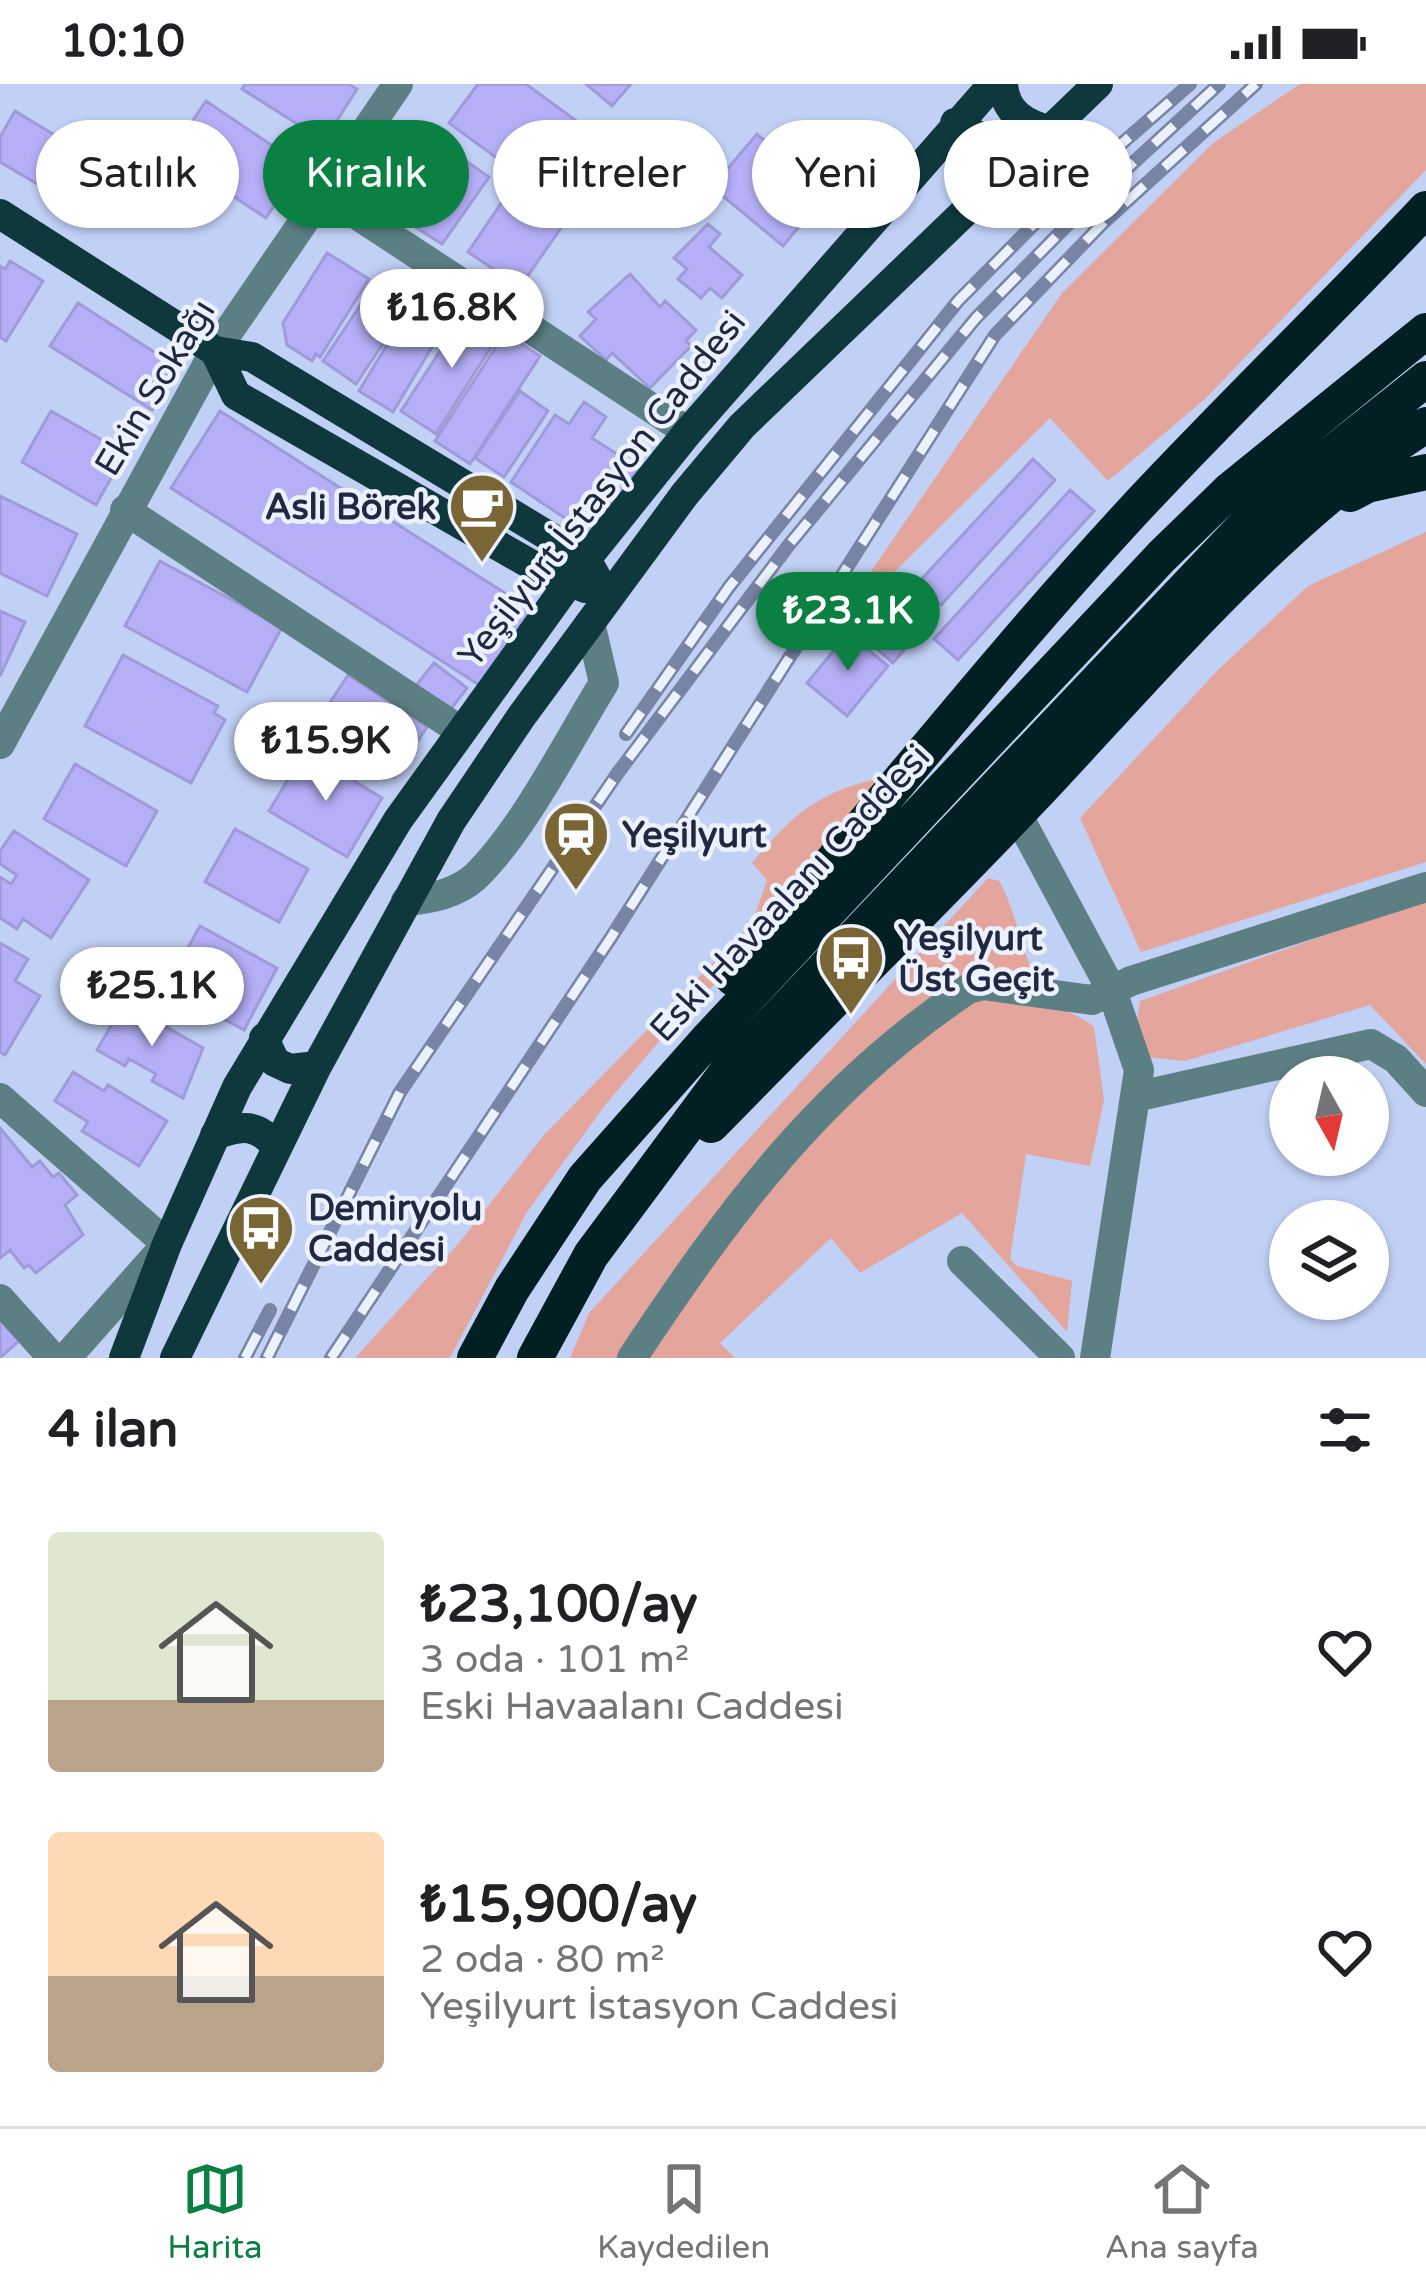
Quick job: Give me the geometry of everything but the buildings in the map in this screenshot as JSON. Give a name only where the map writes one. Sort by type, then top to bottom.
[{"type":"highway","points":[[585,1178],[629,1098],[860,831],[930,740],[1137,508],[1426,209]]},
{"type":"highway","name":"Eski Havaalanı Caddesi","points":[[475,1358],[512,1288],[585,1178],[710,1037],[1162,556],[1230,490],[1426,331]]},
{"type":"highway","points":[[535,1358],[591,1255],[730,1067],[1195,575],[1274,499],[1426,379]]},
{"type":"highway","points":[[639,1185],[696,1139],[1017,814],[1181,640],[1310,515],[1426,425]]},
{"type":"highway","points":[[1310,515],[1367,485],[1426,472]]},
{"type":"main road","name":"Yeşilyurt İstasyon Caddesi","points":[[959,120],[993,84]]},
{"type":"main road","points":[[1003,84],[1004,100],[1022,120]]},
{"type":"main road","name":"Yeşilyurt İstasyon Caddesi","points":[[1061,120],[1098,84]]},
{"type":"main road","name":"Yeşilyurt İstasyon Caddesi","points":[[124,1358],[215,1135],[265,1038],[398,820],[578,571],[688,432],[944,137]]},
{"type":"main road","points":[[0,214],[215,351],[236,395],[539,569],[578,571],[599,610]]},
{"type":"main road","name":"Yeşilyurt İstasyon Caddesi","points":[[175,1358],[316,1066],[451,821],[599,610],[742,426],[950,228]]},
{"type":"main road","points":[[265,1038],[274,1062],[290,1069],[316,1066]]},
{"type":"main road","points":[[215,1135],[241,1125],[266,1133],[276,1147]]},
{"type":"street","name":"Ekin Sokağı","points":[[374,120],[398,84]]},
{"type":"street","name":"Ekin Sokağı","points":[[0,744],[215,351],[300,228]]},
{"type":"street","points":[[377,228],[688,432]]},
{"type":"street","points":[[125,510],[461,731]]},
{"type":"street","points":[[406,901],[436,899],[473,878],[524,812],[604,683],[599,610]]},
{"type":"street","points":[[1017,814],[1112,991],[1138,1070],[1095,1358]]},
{"type":"street","points":[[632,1358],[719,1228],[784,1147],[851,1080],[955,998],[983,985],[1092,1000],[1426,887]]},
{"type":"street","points":[[1135,1097],[1371,1045],[1396,1059],[1426,1093]]},
{"type":"street","points":[[0,1098],[167,1244],[66,1358]]},
{"type":"street","points":[[962,1261],[1060,1358]]},
{"type":"street","points":[[0,1300],[53,1358]]},
{"type":"shaded area","points":[[1300,84],[1426,84],[1426,170],[1205,399],[1108,481],[1050,418],[860,606],[850,602],[1062,293],[1213,143]]},
{"type":"shaded area","points":[[1426,532],[1426,862],[1141,952],[1080,818],[1218,670],[1308,586]]},
{"type":"shaded area","points":[[880,778],[751,950],[678,1019],[606,1104],[527,1212],[450,1358],[355,1358],[459,1243],[544,1135],[752,923],[767,880],[752,863],[766,846],[823,798]]},
{"type":"shaded area","points":[[988,878],[999,881],[1043,989],[1058,1005],[1094,1027],[1104,1100],[1090,1166],[1026,1154],[1010,1259],[1017,1266],[1072,1281],[1067,1332],[962,1213],[860,1273],[831,1238],[720,1343],[735,1358],[570,1358],[589,1313]]},
{"type":"shaded area","points":[[1426,899],[1426,1064],[1370,1005],[1185,1061],[1146,1057],[1135,1034],[1140,1001]]},
{"type":"railway","points":[[626,734],[729,587],[958,301],[1064,194],[1190,84]]},
{"type":"railway","points":[[267,1358],[400,1092],[617,774],[788,546],[976,318],[1084,208],[1219,84]]},
{"type":"railway","points":[[331,1358],[612,936],[995,335],[1104,222],[1256,84]]},
{"type":"railway","points":[[245,1358],[270,1310]]},
{"type":"place","name":"Asli Börek","points":[[482,565]]},
{"type":"place","name":"Yeşilyurt","points":[[576,893]]},
{"type":"place","name":"Yeşilyurt Üst Geçit","points":[[851,1017]]},
{"type":"place","name":"Demiryolu Caddesi","points":[[261,1287]]}]
